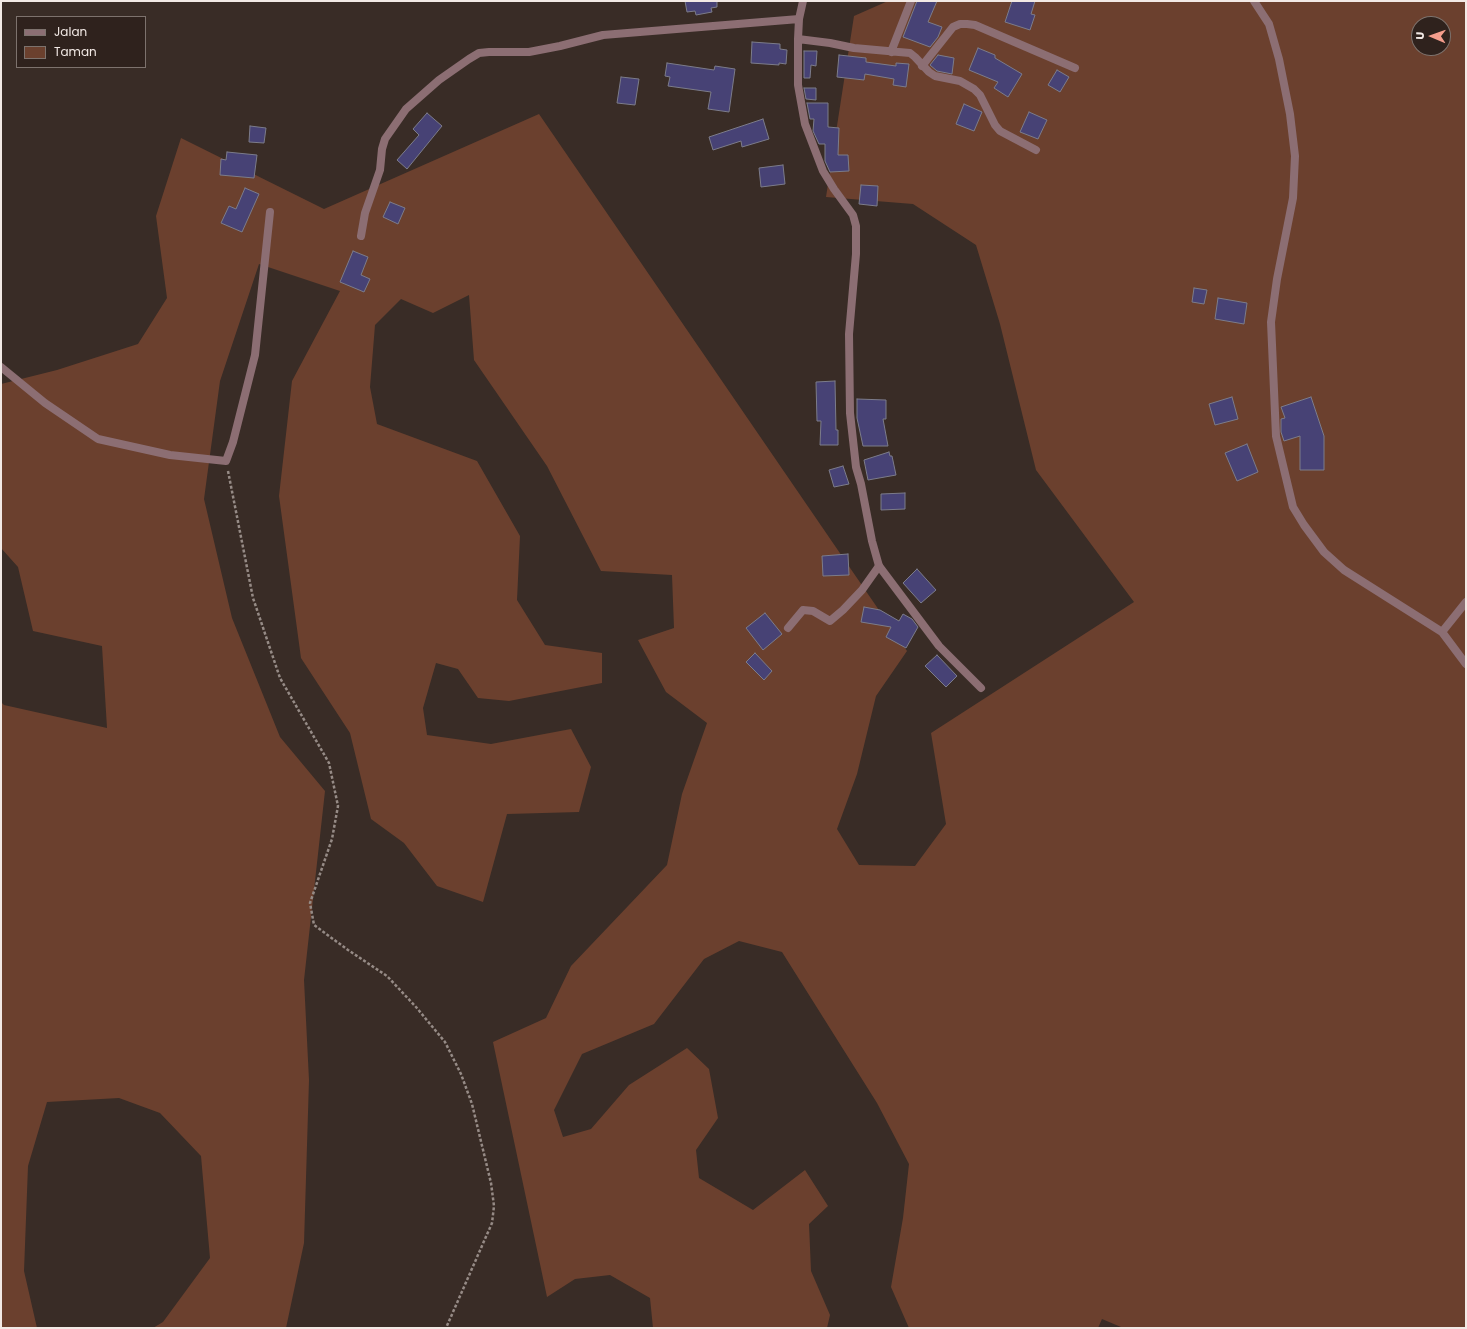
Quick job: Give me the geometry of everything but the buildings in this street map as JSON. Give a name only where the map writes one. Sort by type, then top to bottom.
[{"type":"street","points":[[803,1],[799,19],[798,85],[806,124],[823,171],[853,215],[856,226],[856,254],[849,334],[850,413],[856,467],[861,484],[872,541],[879,566],[939,646],[981,688]]},
{"type":"street","points":[[891,52],[912,1]]},
{"type":"street","points":[[1254,1],[1269,24],[1279,59],[1290,114],[1295,156],[1293,198],[1277,279],[1271,322],[1276,436],[1293,507],[1324,552],[1344,570],[1442,632],[1466,664]]},
{"type":"street","points":[[361,236],[365,213],[380,170],[382,149],[385,139],[406,109],[439,80],[469,58],[489,52],[529,52],[603,35],[799,19]]},
{"type":"street","points":[[922,66],[953,27],[960,24],[967,24],[975,25],[1074,68]]},
{"type":"street","points":[[798,39],[854,48],[910,53],[922,66],[935,76],[960,82],[974,89],[980,95],[995,125],[1000,131],[1036,150]]},
{"type":"street","points":[[1,366],[45,403],[98,439],[170,455],[226,461],[256,355],[270,212]]},
{"type":"street","points":[[788,628],[803,610],[813,611],[830,621],[862,590],[879,566]]},
{"type":"street","points":[[1442,632],[1466,602]]},
{"type":"path","points":[[226,461],[253,598],[280,678],[329,763],[338,806],[332,839],[310,903],[314,925],[387,976],[416,1008],[445,1042],[461,1074],[472,1104],[491,1183],[494,1206],[492,1223],[446,1328]]},
{"type":"green space","points":[[888,1],[1466,1],[1466,1328],[1121,1328],[1102,1319],[1098,1328],[909,1328],[891,1287],[903,1218],[909,1164],[877,1103],[782,952],[739,941],[704,959],[654,1024],[582,1054],[554,1110],[563,1137],[591,1129],[629,1085],[687,1048],[709,1069],[718,1118],[696,1150],[699,1178],[753,1210],[805,1170],[828,1206],[809,1224],[811,1271],[830,1315],[827,1328],[653,1328],[650,1298],[610,1275],[575,1279],[547,1297],[493,1042],[546,1018],[571,966],[667,865],[682,794],[707,723],[666,692],[638,640],[674,628],[672,575],[601,571],[547,466],[474,360],[469,295],[433,313],[401,299],[375,325],[370,387],[377,424],[477,461],[520,536],[517,600],[545,645],[602,653],[602,683],[509,701],[478,698],[458,669],[436,663],[423,708],[427,735],[491,744],[571,729],[591,767],[579,812],[507,814],[483,902],[437,886],[404,843],[371,819],[350,733],[301,658],[279,496],[292,381],[340,291],[259,264],[220,381],[204,499],[232,618],[280,737],[325,791],[304,980],[309,1080],[304,1243],[286,1328],[153,1328],[163,1322],[210,1258],[201,1156],[160,1113],[119,1098],[47,1102],[28,1166],[24,1271],[37,1328],[1,1328],[1,702],[4,705],[107,728],[102,646],[33,631],[18,567],[1,548],[1,384],[57,370],[138,344],[167,298],[156,216],[181,138],[324,209],[539,114],[907,651],[876,696],[857,774],[837,829],[859,865],[915,866],[946,824],[931,733],[1134,602],[1036,470],[1000,324],[976,245],[913,204],[826,197],[854,16]]}]
